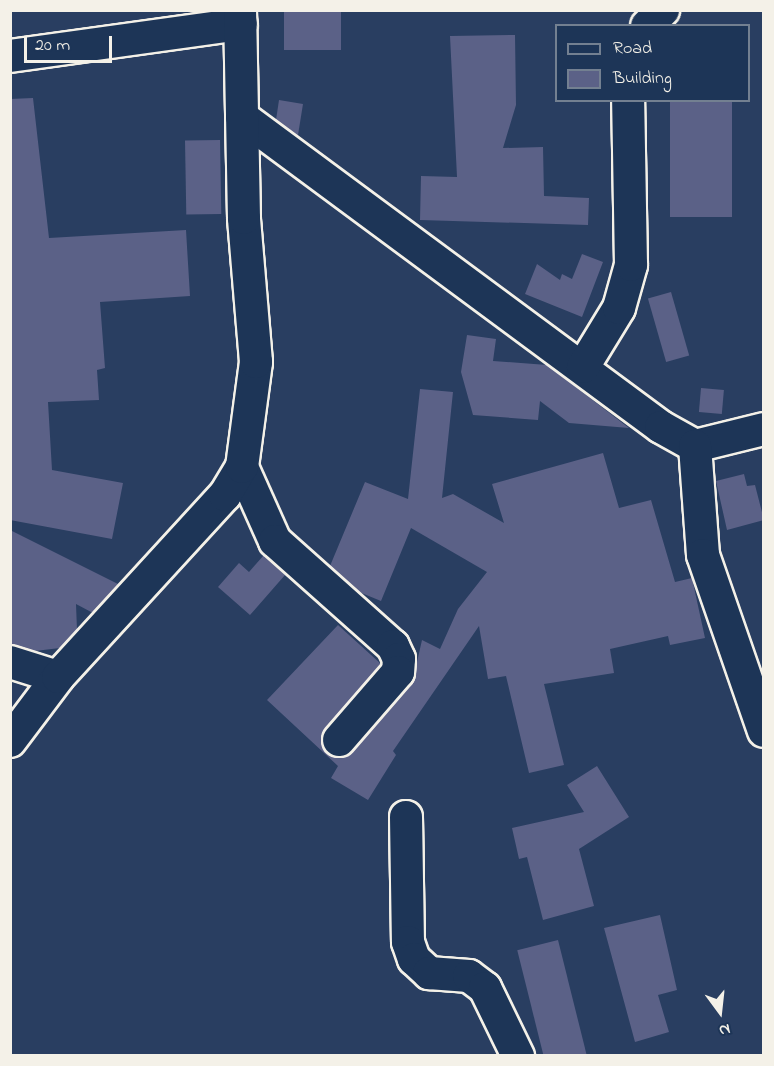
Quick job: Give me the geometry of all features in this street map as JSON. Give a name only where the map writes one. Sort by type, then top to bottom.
[{"type":"street","points":[[649,24],[663,10]]},
{"type":"street","points":[[10,56],[241,17],[242,117],[256,363],[242,467],[225,495],[58,677],[10,741]]},
{"type":"street","points":[[583,367],[619,309],[631,265],[628,102]]},
{"type":"street","points":[[242,117],[583,367],[695,446],[764,429]]},
{"type":"street","points":[[695,446],[703,555],[760,698],[764,731]]},
{"type":"street","points":[[242,467],[275,541],[393,646],[399,659],[398,672],[339,740]]},
{"type":"street","points":[[10,662],[58,677]]},
{"type":"street","points":[[406,817],[408,942],[414,959],[429,973],[469,976],[485,988],[518,1056]]},
{"type":"building","points":[[284,10],[341,10],[341,50],[284,50]]},
{"type":"building","points":[[515,35],[516,105],[503,148],[543,147],[544,196],[589,198],[588,225],[420,220],[421,176],[457,177],[450,36]]},
{"type":"building","points":[[33,98],[49,238],[186,230],[190,296],[100,302],[105,368],[97,370],[99,400],[48,402],[52,470],[123,483],[112,539],[10,520],[10,99]]},
{"type":"building","points":[[279,100],[303,104],[298,135],[276,120]]},
{"type":"building","points":[[670,102],[732,102],[732,217],[670,217]]},
{"type":"building","points":[[220,140],[221,214],[186,215],[185,141]]},
{"type":"building","points":[[582,254],[603,262],[582,317],[525,294],[537,264],[560,280],[562,274],[572,279]]},
{"type":"building","points":[[671,292],[689,355],[666,362],[648,299]]},
{"type":"building","points":[[467,335],[496,339],[493,361],[547,365],[629,428],[569,423],[540,401],[538,420],[473,415],[461,372]]},
{"type":"building","points":[[701,388],[724,390],[722,414],[699,412]]},
{"type":"building","points":[[420,389],[453,392],[442,498],[453,494],[504,523],[492,484],[603,453],[619,508],[651,500],[675,582],[692,578],[705,638],[670,645],[668,636],[610,649],[614,673],[544,684],[564,765],[529,773],[506,676],[488,679],[479,626],[393,751],[396,755],[368,800],[331,778],[338,766],[267,700],[338,625],[381,664],[322,736],[328,754],[345,757],[412,684],[422,640],[440,649],[458,609],[487,572],[411,528],[381,601],[359,592],[330,566],[365,482],[408,499]]},
{"type":"building","points":[[744,474],[747,486],[755,485],[764,520],[727,530],[716,481]]},
{"type":"building","points":[[10,530],[118,584],[93,613],[76,604],[77,630],[60,648],[35,651],[10,645]]},
{"type":"building","points":[[264,555],[285,575],[250,615],[218,587],[239,563],[249,572]]},
{"type":"building","points":[[597,766],[629,817],[579,849],[594,906],[543,920],[527,857],[519,859],[512,828],[584,812],[567,785]]},
{"type":"building","points":[[660,915],[677,990],[658,995],[669,1032],[635,1042],[604,928]]},
{"type":"building","points":[[558,940],[587,1055],[544,1056],[517,950]]}]
